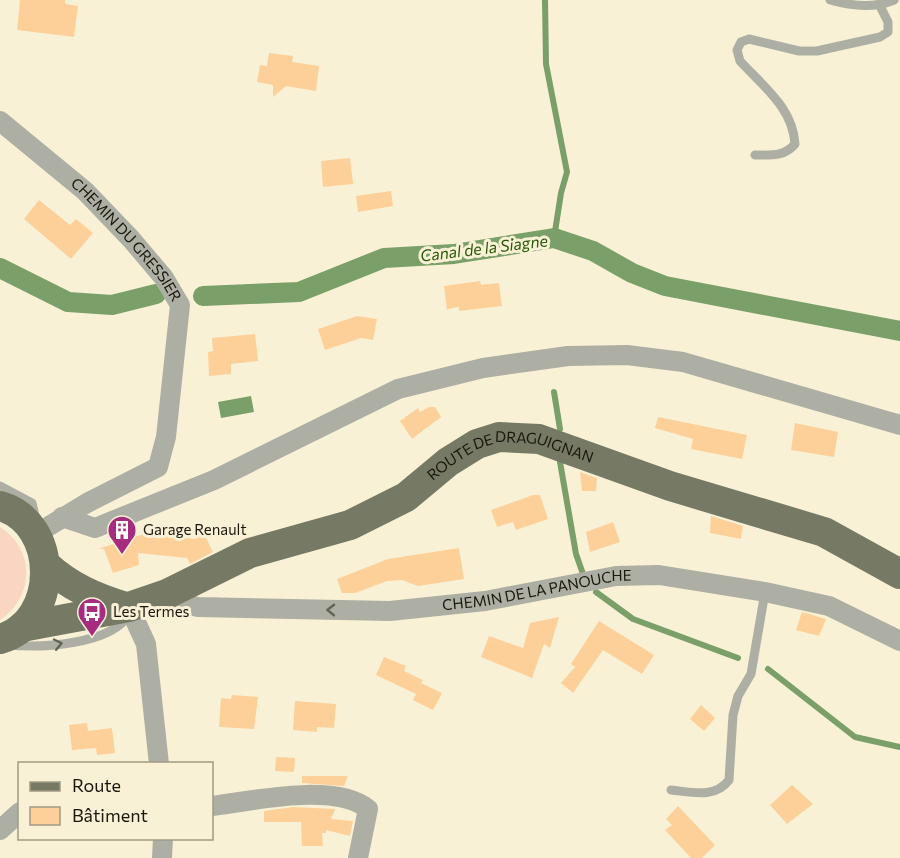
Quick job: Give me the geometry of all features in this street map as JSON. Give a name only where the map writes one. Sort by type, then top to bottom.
[{"type":"main road","name":"ROUTE DE DRAGUIGNAN","points":[[7,637],[129,608],[167,594],[250,553],[350,525],[379,513],[406,497],[448,462],[477,444],[499,437],[519,436],[539,439],[670,486],[824,532],[900,574]]},
{"type":"main road","points":[[0,506],[22,519],[36,534],[46,566],[45,588],[36,609],[7,637]]},
{"type":"main road","points":[[46,566],[60,578],[95,597],[129,608]]},
{"type":"street","name":"CHEMIN DU GRESSIER","points":[[0,121],[93,199],[164,278],[180,305],[166,437],[158,467],[62,517],[36,534]]},
{"type":"street","points":[[62,517],[95,528],[214,480],[398,389],[483,368],[568,356],[627,355],[683,362],[900,425]]},
{"type":"street","name":"CHEMIN DE LA PANOUCHE","points":[[167,594],[179,603],[198,608],[390,611],[485,601],[616,576],[659,575],[765,592],[829,606],[900,641]]},
{"type":"street","points":[[129,608],[146,644],[159,762]]},
{"type":"street","points":[[213,806],[319,795],[357,801],[368,809],[358,858]]},
{"type":"street","points":[[0,830],[18,814]]},
{"type":"street","points":[[162,858],[163,840]]},
{"type":"lane","points":[[830,0],[846,5],[879,4],[894,0]]},
{"type":"lane","points":[[754,155],[775,155],[788,152],[795,144],[794,128],[787,112],[740,61],[737,50],[741,42],[748,39],[799,51],[817,51],[880,37],[888,32],[888,22],[879,4]]},
{"type":"lane","points":[[0,486],[33,503],[36,534]]},
{"type":"lane","points":[[671,790],[705,794],[722,789],[729,780],[733,715],[738,696],[751,674],[765,592]]},
{"type":"shaded area","points":[[251,396],[254,412],[221,418],[218,402]]},
{"type":"shaded area","points":[[0,527],[20,548],[25,560],[26,574],[19,599],[0,620]]},
{"type":"building","points":[[20,0],[65,0],[65,4],[78,6],[74,37],[17,30]]},
{"type":"building","points":[[269,53],[293,56],[292,62],[319,66],[316,91],[286,86],[273,97],[273,85],[257,82],[260,65],[267,66]]},
{"type":"building","points":[[350,158],[353,184],[323,187],[321,161]]},
{"type":"building","points":[[391,191],[393,206],[358,212],[356,196]]},
{"type":"building","points":[[39,200],[70,225],[76,219],[93,233],[71,259],[24,219]]},
{"type":"building","points":[[480,281],[481,285],[499,283],[502,306],[459,311],[459,307],[447,309],[444,286]]},
{"type":"building","points":[[357,316],[377,319],[373,340],[361,338],[325,350],[318,329]]},
{"type":"building","points":[[255,334],[258,361],[231,364],[231,374],[209,376],[208,352],[213,351],[212,338]]},
{"type":"building","points":[[429,407],[435,407],[441,417],[412,439],[400,421],[418,408],[420,412]]},
{"type":"building","points":[[658,417],[747,435],[742,459],[691,449],[693,439],[655,428]]},
{"type":"building","points":[[795,423],[838,432],[834,457],[791,450]]},
{"type":"building","points":[[580,472],[597,478],[596,491],[582,491]]},
{"type":"building","points":[[533,495],[540,495],[548,519],[516,530],[513,522],[497,527],[491,510]]},
{"type":"building","points":[[711,516],[743,526],[741,539],[710,533]]},
{"type":"building","points":[[613,522],[620,542],[590,552],[586,532]]},
{"type":"building","points":[[153,531],[173,533],[173,537],[195,539],[204,534],[213,552],[190,564],[187,558],[138,553],[139,565],[113,573],[104,549],[98,549]]},
{"type":"building","points":[[459,548],[464,579],[418,586],[402,580],[387,581],[355,593],[342,593],[337,579],[388,559]]},
{"type":"building","points":[[802,612],[826,619],[819,636],[796,630]]},
{"type":"building","points":[[559,617],[550,648],[544,644],[532,678],[481,657],[489,636],[523,648],[530,623]]},
{"type":"building","points":[[599,621],[654,655],[642,674],[603,650],[573,693],[561,683],[575,667],[571,664]]},
{"type":"building","points":[[384,657],[406,666],[404,671],[423,680],[421,683],[442,693],[433,710],[413,700],[416,694],[376,675]]},
{"type":"building","points":[[232,695],[258,697],[254,729],[219,727],[221,698],[231,699]]},
{"type":"building","points":[[295,701],[336,704],[334,728],[317,727],[317,732],[293,730]]},
{"type":"building","points":[[701,705],[715,718],[704,731],[690,719]]},
{"type":"building","points":[[87,723],[88,731],[112,728],[115,753],[97,755],[96,748],[72,750],[69,725]]},
{"type":"building","points":[[276,757],[295,758],[294,772],[275,771]]},
{"type":"building","points":[[302,776],[348,776],[344,786],[302,783]]},
{"type":"building","points":[[792,785],[813,804],[787,824],[770,805]]},
{"type":"building","points":[[678,806],[715,845],[702,858],[691,858],[665,830],[672,825],[666,819]]},
{"type":"building","points":[[293,807],[335,809],[331,819],[353,821],[350,836],[326,830],[326,833],[322,833],[323,846],[302,846],[301,822],[264,822],[264,811]]},
{"type":"waterway","points":[[545,0],[546,64],[567,172],[561,193],[554,238]]},
{"type":"waterway","name":"Canal de la Siagne","points":[[203,296],[299,292],[384,258],[454,254],[554,238],[593,251],[632,273],[665,286],[900,331]]},
{"type":"waterway","name":"Canal de la Siagne","points":[[0,268],[68,302],[112,305],[156,294]]},
{"type":"waterway","points":[[554,392],[560,429]]},
{"type":"waterway","points":[[560,462],[576,554],[583,574]]},
{"type":"waterway","points":[[596,592],[633,619],[738,658]]},
{"type":"waterway","points":[[768,669],[855,737],[900,747]]},
{"type":"place","name":"Garage Renault","points":[[122,556]]},
{"type":"place","name":"Les Termes","points":[[92,638]]}]
